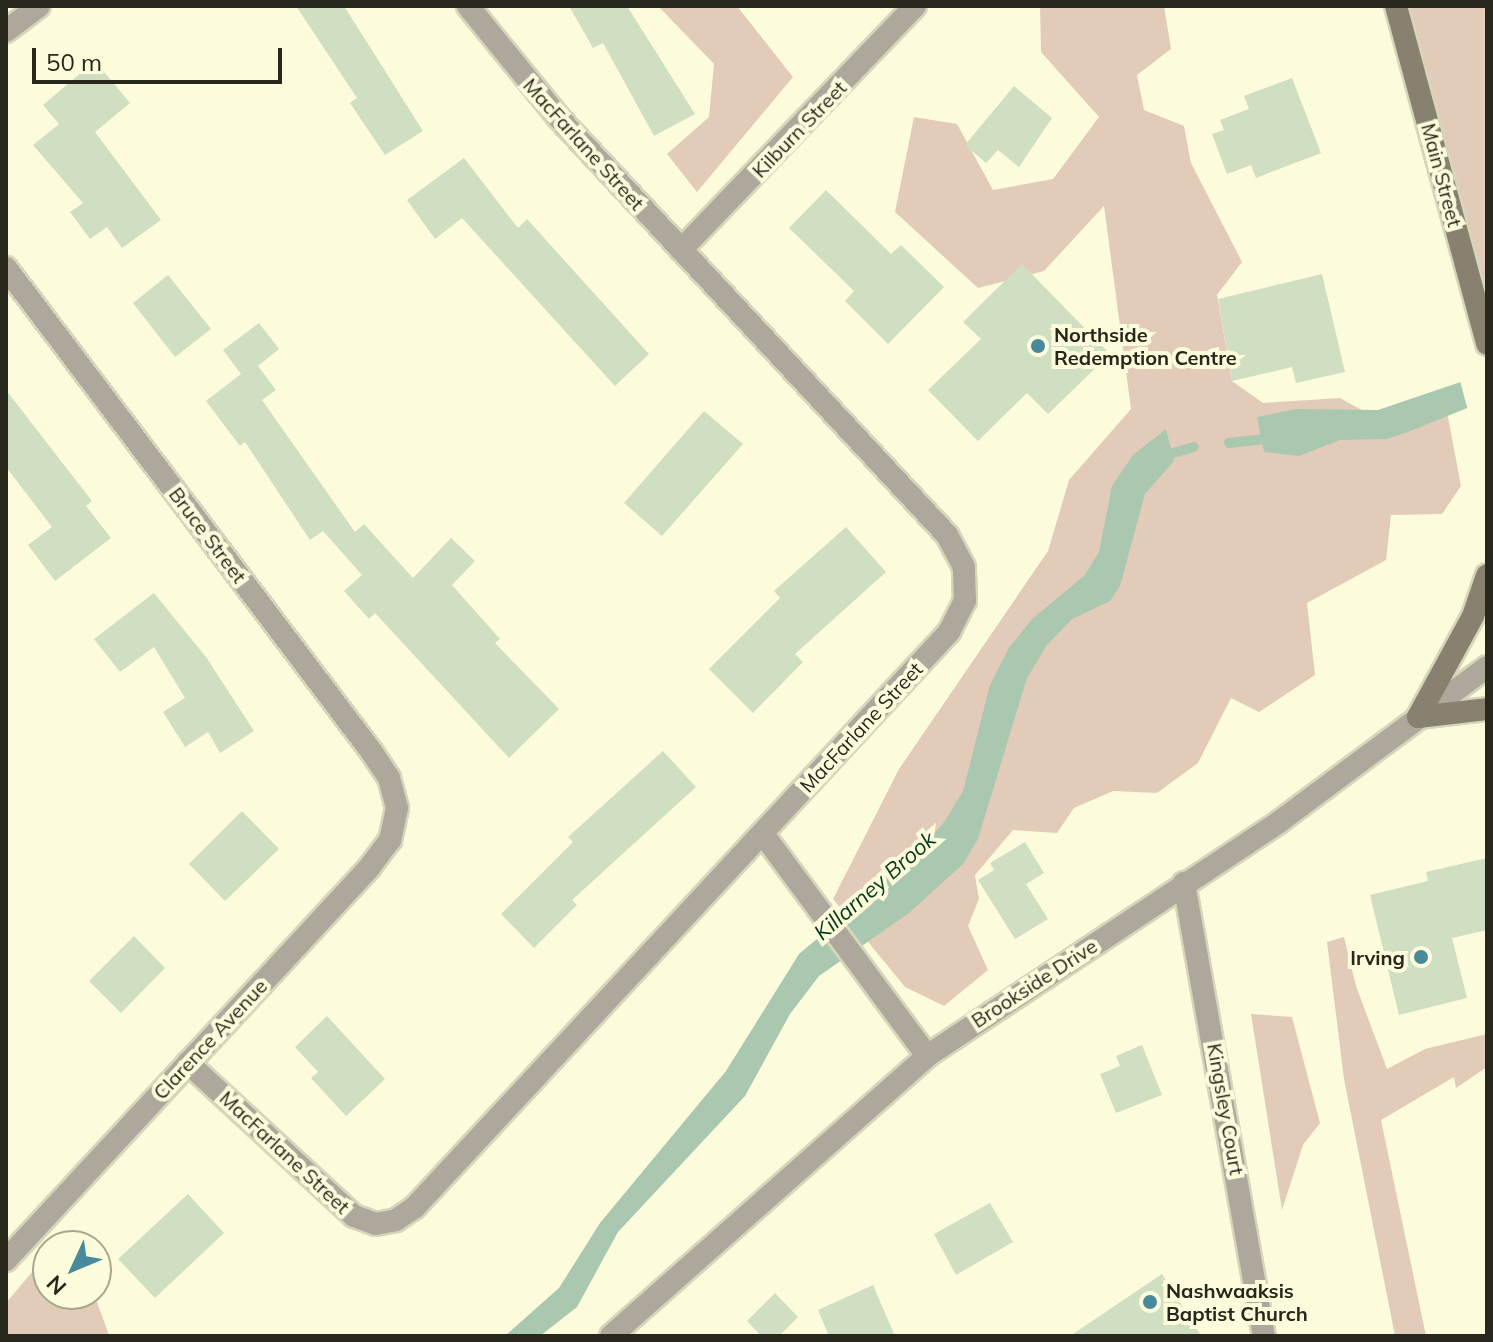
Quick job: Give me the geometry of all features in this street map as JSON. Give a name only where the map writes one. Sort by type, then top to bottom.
[{"type":"main road","name":"Main Street","points":[[1396,6],[1487,344]]},
{"type":"main road","points":[[1418,717],[1473,616],[1487,575]]},
{"type":"main road","points":[[1418,717],[1487,709]]},
{"type":"street","points":[[6,31],[39,6]]},
{"type":"street","name":"MacFarlane Street","points":[[188,1063],[354,1216],[376,1224],[396,1220],[414,1208],[949,632],[965,601],[964,567],[947,535],[513,66],[468,6]]},
{"type":"street","name":"Kilburn Street","points":[[681,250],[915,6]]},
{"type":"street","name":"Bruce Street","points":[[6,268],[371,751],[389,778],[397,808]]},
{"type":"street","name":"Brookside Drive","points":[[611,1336],[927,1056],[1279,822],[1487,667]]},
{"type":"street","name":"Clarence Avenue","points":[[6,1260],[370,867],[390,840],[397,808]]},
{"type":"street","points":[[763,834],[927,1056]]},
{"type":"street","name":"Kingsley Court","points":[[1184,883],[1264,1336]]},
{"type":"shaded area","points":[[658,6],[737,6],[793,77],[697,192],[667,154],[709,117],[714,64]]},
{"type":"shaded area","points":[[1040,6],[1164,6],[1171,49],[1137,75],[1144,110],[1184,126],[1191,163],[1242,262],[1217,295],[1232,381],[1263,403],[1340,398],[1387,424],[1445,401],[1461,486],[1442,514],[1391,515],[1386,560],[1307,603],[1315,675],[1259,712],[1231,698],[1198,763],[1157,793],[1113,791],[1074,808],[1057,833],[1013,830],[975,875],[979,899],[968,926],[988,970],[944,1006],[905,987],[833,899],[899,769],[1048,551],[1069,480],[1131,409],[1104,206],[1044,271],[978,288],[895,212],[914,117],[957,124],[993,190],[1053,179],[1099,117],[1041,52]]},
{"type":"shaded area","points":[[1397,6],[1487,6],[1487,344]]},
{"type":"shaded area","points":[[1487,373],[1487,400],[1413,430],[1387,439],[1340,440],[1299,456],[1264,452],[1257,417],[1296,409],[1378,410]]},
{"type":"shaded area","points":[[1166,429],[1174,461],[1145,494],[1120,586],[1110,601],[1072,619],[1047,645],[1027,678],[978,839],[963,864],[909,913],[819,976],[790,1014],[745,1096],[618,1232],[577,1307],[540,1336],[505,1336],[559,1288],[600,1223],[726,1071],[799,954],[915,856],[945,821],[963,791],[990,685],[1009,648],[1032,619],[1085,575],[1099,552],[1112,486],[1133,455]]},
{"type":"shaded area","points":[[1344,937],[1356,986],[1387,1069],[1425,1049],[1487,1034],[1487,1067],[1456,1088],[1454,1077],[1381,1120],[1426,1336],[1395,1336],[1344,1079],[1327,942]]},
{"type":"shaded area","points":[[1251,1014],[1292,1017],[1320,1123],[1303,1145],[1282,1210]]},
{"type":"shaded area","points":[[32,1272],[32,1310],[100,1310],[109,1335],[6,1336],[6,1303]]},
{"type":"pier","points":[[1487,369],[1487,404],[1468,411],[1459,377]]},
{"type":"building","points":[[296,6],[344,6],[423,131],[385,155],[350,103],[357,98]]},
{"type":"building","points":[[569,6],[627,6],[695,114],[654,136],[603,43],[593,48]]},
{"type":"building","points":[[95,61],[130,103],[95,132],[161,220],[122,248],[107,227],[90,239],[70,212],[83,203],[33,145],[59,124],[43,105]]},
{"type":"building","points":[[1292,78],[1321,153],[1256,178],[1251,165],[1227,174],[1212,134],[1224,130],[1220,120],[1249,109],[1244,96]]},
{"type":"building","points":[[1014,86],[1052,118],[1019,167],[998,150],[986,163],[965,145]]},
{"type":"building","points":[[464,158],[518,228],[527,219],[649,354],[615,386],[462,218],[435,239],[407,200]]},
{"type":"building","points":[[826,190],[891,254],[901,245],[944,287],[888,344],[845,301],[854,291],[789,228]]},
{"type":"building","name":"Northside Redemption Centre","points":[[1022,264],[1110,354],[1048,414],[1027,393],[978,441],[928,390],[981,339],[963,322]]},
{"type":"building","points":[[1322,274],[1345,372],[1296,383],[1292,367],[1232,381],[1218,299]]},
{"type":"building","points":[[168,275],[211,329],[175,357],[133,303]]},
{"type":"building","points":[[259,323],[279,349],[258,366],[276,390],[262,400],[355,532],[364,524],[413,578],[451,538],[475,561],[452,585],[500,639],[495,643],[559,709],[509,758],[375,613],[369,619],[344,591],[362,575],[323,531],[310,540],[245,442],[240,446],[206,401],[241,374],[223,350]]},
{"type":"building","points":[[6,390],[92,501],[86,506],[111,538],[55,581],[28,545],[52,527],[6,467]]},
{"type":"building","points":[[704,411],[743,444],[662,536],[624,503]]},
{"type":"building","points":[[846,527],[886,572],[795,654],[803,662],[753,713],[709,669],[780,598],[774,591]]},
{"type":"building","points":[[154,593],[206,657],[254,731],[220,753],[208,732],[185,747],[163,712],[185,698],[154,647],[120,672],[94,639]]},
{"type":"building","points":[[663,751],[696,787],[572,900],[577,905],[534,948],[501,914],[573,842],[568,837]]},
{"type":"building","points":[[242,811],[279,849],[225,901],[189,864]]},
{"type":"building","points":[[1025,842],[1044,873],[1026,884],[1048,919],[1015,939],[978,880],[994,870],[990,863]]},
{"type":"building","name":"Irving","points":[[1487,858],[1487,930],[1452,938],[1467,998],[1399,1015],[1370,895],[1428,881],[1426,872]]},
{"type":"building","points":[[134,936],[165,968],[121,1013],[89,981]]},
{"type":"building","points":[[327,1016],[385,1079],[346,1116],[311,1078],[318,1072],[295,1047]]},
{"type":"building","points":[[1142,1045],[1162,1095],[1116,1113],[1100,1074],[1120,1066],[1116,1056]]},
{"type":"building","points":[[188,1194],[224,1233],[155,1298],[118,1259]]},
{"type":"building","points":[[990,1203],[1013,1242],[956,1275],[934,1234]]},
{"type":"building","name":"Nashwaaksis Baptist Church","points":[[1162,1274],[1201,1336],[1070,1336]]},
{"type":"building","points":[[873,1285],[895,1336],[829,1336],[818,1310]]},
{"type":"building","points":[[775,1293],[798,1317],[779,1336],[761,1336],[747,1321]]},
{"type":"waterway","name":"Killarney Brook","points":[[1229,443],[1274,438]]},
{"type":"waterway","name":"Killarney Brook","points":[[1166,455],[1194,447]]},
{"type":"place","name":"Northside Redemption Centre","points":[[1038,346]]},
{"type":"place","name":"Irving","points":[[1421,957]]},
{"type":"place","name":"Nashwaaksis Baptist Church","points":[[1150,1302]]}]
